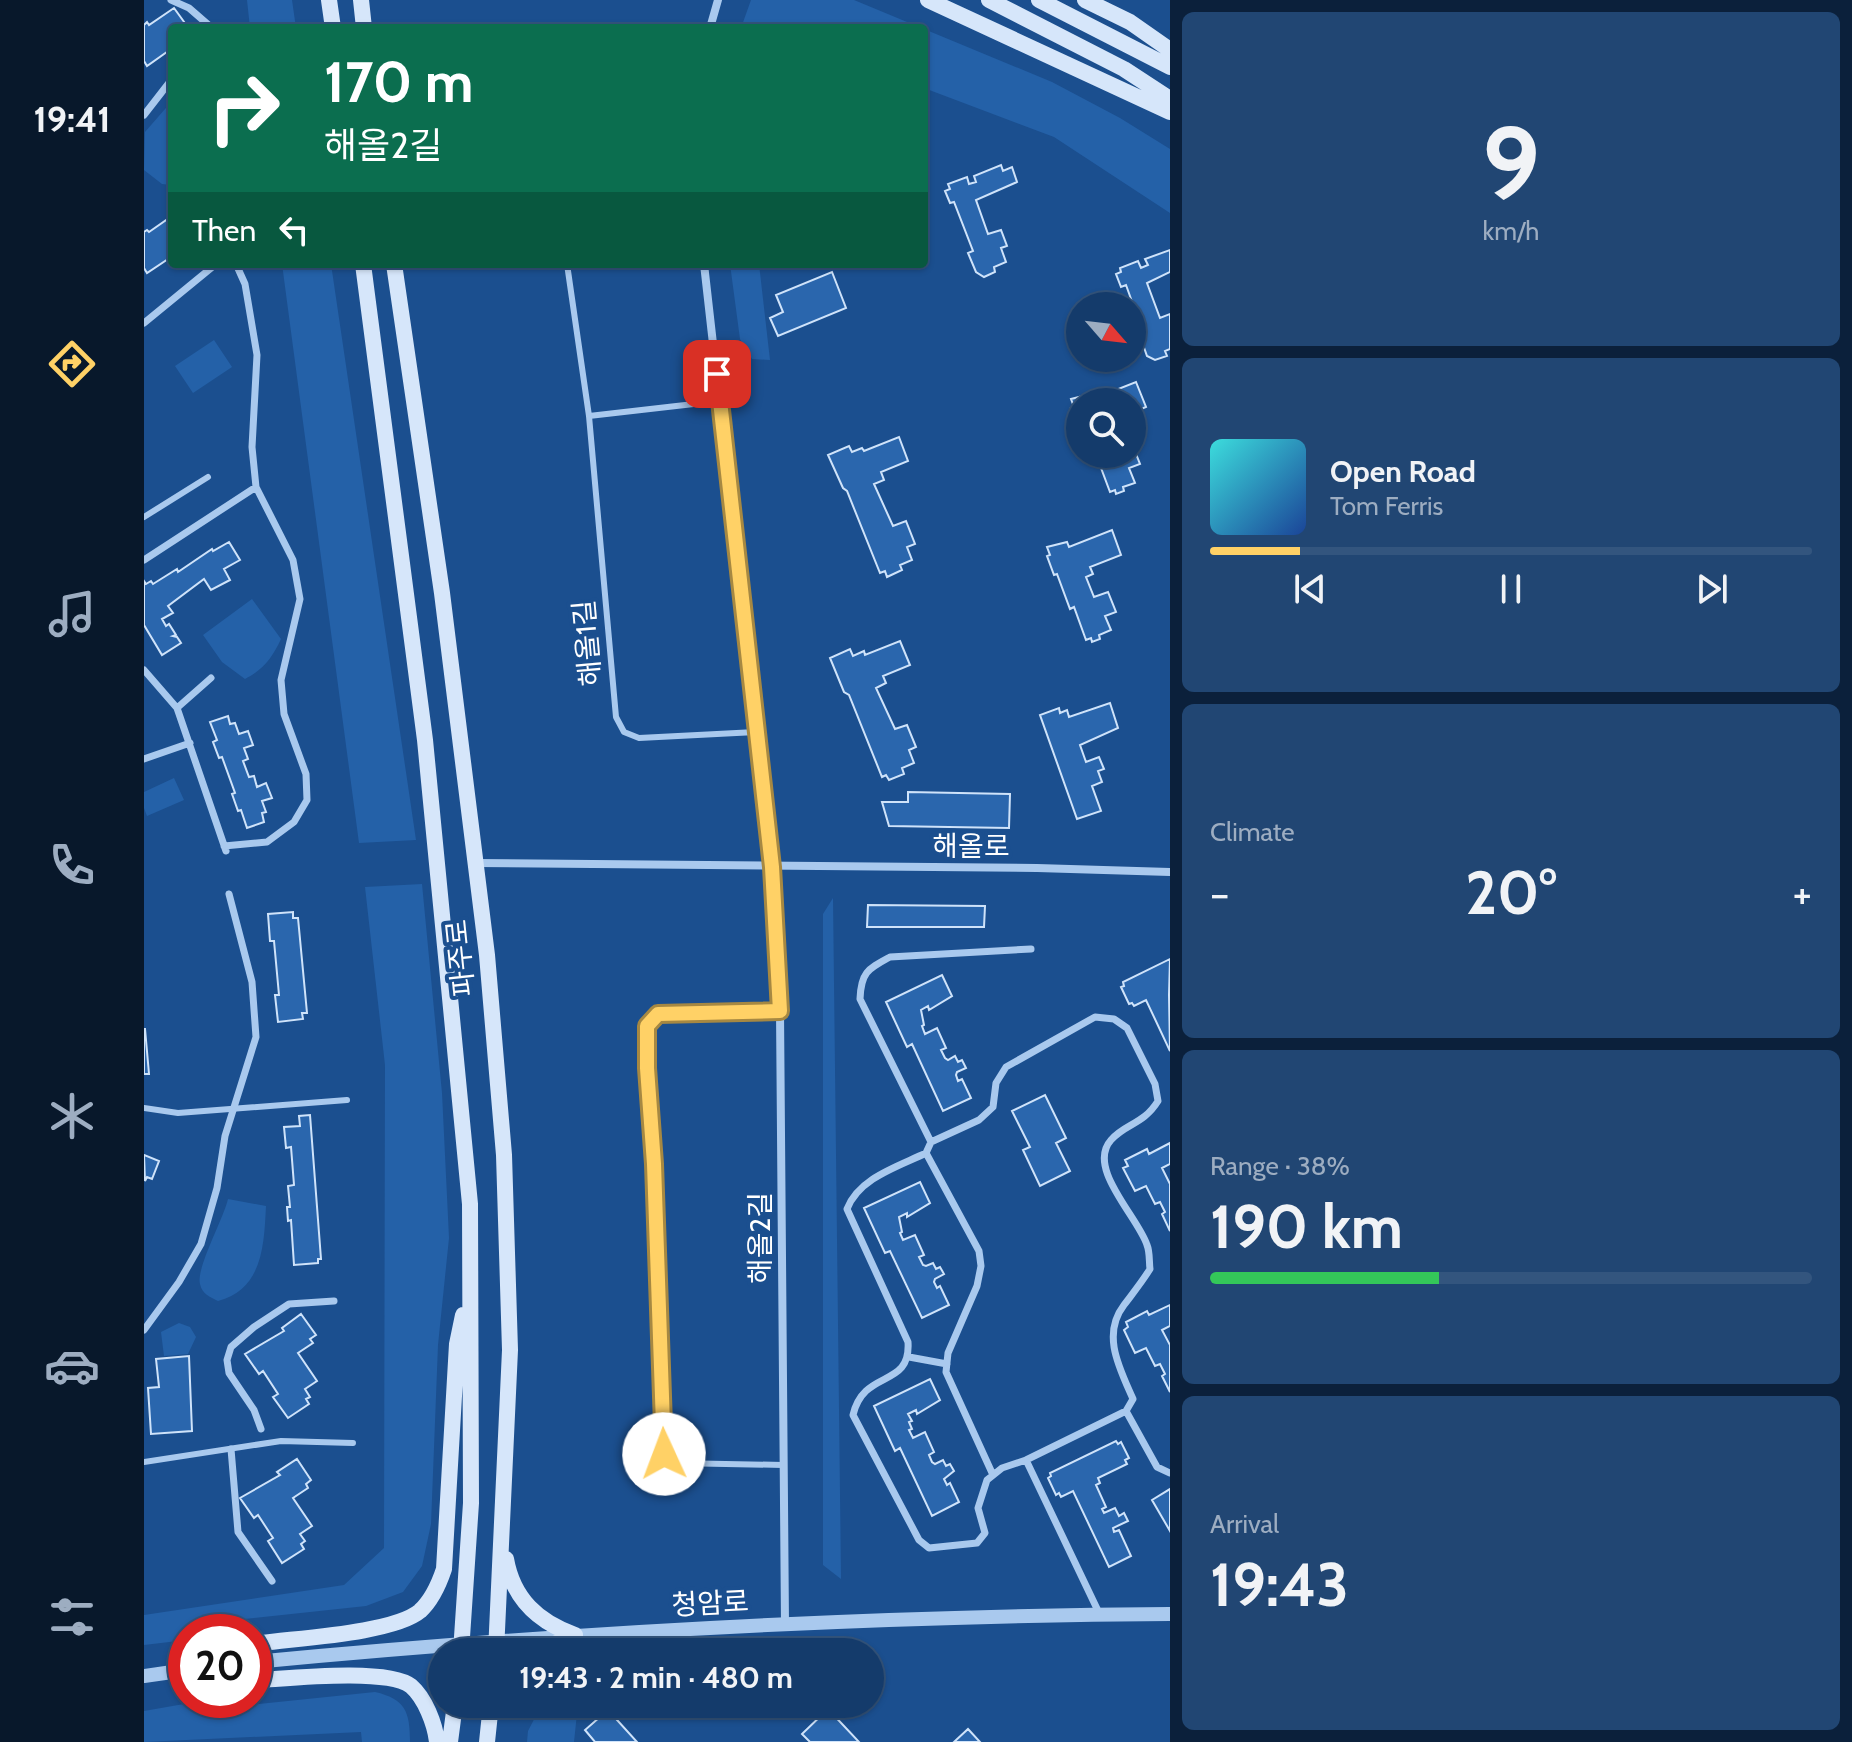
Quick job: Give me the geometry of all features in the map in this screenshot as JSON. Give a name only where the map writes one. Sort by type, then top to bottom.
[{"type":"main road","points":[[329,0],[332,24]]},
{"type":"main road","points":[[928,0],[1170,112]]},
{"type":"main road","points":[[989,0],[1124,69],[1170,99]]},
{"type":"main road","points":[[1039,0],[1170,67]]},
{"type":"main road","points":[[1085,0],[1130,22],[1170,50]]},
{"type":"main road","points":[[361,1],[364,24]]},
{"type":"main road","name":"파주로","points":[[364,268],[425,740],[470,1204],[471,1503],[462,1638]]},
{"type":"main road","name":"파주로","points":[[395,268],[442,593],[476,863],[505,1170],[510,1350],[497,1638]]},
{"type":"main road","points":[[272,1642],[388,1626],[419,1612],[438,1588],[444,1569],[457,1344],[470,1282]]},
{"type":"main road","points":[[502,1538],[508,1573],[519,1596],[535,1616],[553,1628],[575,1635]]},
{"type":"main road","points":[[568,1638],[575,1635]]},
{"type":"main road","points":[[272,1680],[356,1676],[397,1679],[412,1686],[425,1705],[437,1742]]},
{"type":"main road","points":[[450,1742],[453,1718]]},
{"type":"street","points":[[171,0],[189,8],[207,24]]},
{"type":"street","points":[[711,24],[718,0]]},
{"type":"street","points":[[144,115],[168,84]]},
{"type":"street","points":[[144,323],[211,268]]},
{"type":"street","points":[[144,670],[177,708],[225,849],[267,842],[294,822],[307,800],[306,774],[284,714],[281,680],[300,599],[293,560],[256,487],[252,447],[257,355],[245,284],[238,268]]},
{"type":"street","points":[[704,268],[772,867]]},
{"type":"street","points":[[144,560],[256,487]]},
{"type":"street","points":[[177,708],[211,678]]},
{"type":"street","points":[[144,759],[190,743]]},
{"type":"street","name":"해올로","points":[[476,863],[1170,872]]},
{"type":"street","name":"해올2길","points":[[772,867],[780,1011],[785,1626]]},
{"type":"street","points":[[144,1330],[179,1282],[201,1244],[217,1188],[225,1136],[256,1037],[252,982],[229,894]]},
{"type":"street","points":[[931,1142],[860,999],[861,980],[872,967],[890,957],[1031,949]]},
{"type":"street","points":[[1095,1017],[1114,1019],[1127,1028],[1155,1084],[1158,1101],[1149,1115],[1111,1140],[1104,1156],[1105,1171],[1148,1246],[1150,1269],[1121,1307],[1112,1335],[1114,1355],[1133,1399],[1126,1411],[1026,1460],[1002,1468],[987,1480],[978,1508],[985,1533],[977,1543],[929,1548],[919,1540],[853,1415],[857,1399],[869,1387],[899,1372],[909,1357],[908,1342],[847,1209],[852,1195],[865,1183],[926,1153],[931,1142],[979,1120],[993,1107],[996,1083],[1006,1067],[1095,1017]]},
{"type":"street","points":[[926,1153],[979,1251],[981,1266],[977,1286],[948,1353],[946,1372],[993,1475]]},
{"type":"street","points":[[261,1429],[254,1410],[229,1373],[227,1360],[231,1347],[289,1304],[334,1301]]},
{"type":"street","points":[[909,1357],[947,1364]]},
{"type":"street","points":[[1126,1411],[1157,1467],[1170,1473]]},
{"type":"street","points":[[231,1449],[238,1532],[272,1581]]},
{"type":"street","points":[[1026,1460],[1100,1615]]},
{"type":"street","name":"청암로","points":[[554,1638],[785,1626],[1170,1614]]},
{"type":"street","name":"청암로","points":[[272,1661],[428,1650]]},
{"type":"street","points":[[144,1676],[168,1673]]},
{"type":"lane","name":"해올1길","points":[[568,268],[589,416],[616,717],[624,732],[639,738],[756,732]]},
{"type":"lane","points":[[589,416],[720,401]]},
{"type":"lane","points":[[144,517],[208,477]]},
{"type":"lane","points":[[780,1011],[658,1014],[647,1026],[647,1040],[664,1454],[674,1463],[783,1465]]},
{"type":"lane","points":[[144,1108],[178,1113],[347,1100]]},
{"type":"lane","points":[[144,1462],[281,1441],[353,1443]]},
{"type":"shaded area","points":[[247,0],[292,0],[295,24],[250,24]]},
{"type":"shaded area","points":[[751,0],[854,0],[912,24],[742,24]]},
{"type":"shaded area","points":[[928,31],[1052,82],[1170,149],[1170,213],[1054,137],[928,90]]},
{"type":"shaded area","points":[[168,106],[168,185],[162,184],[144,170],[145,132]]},
{"type":"shaded area","points":[[283,268],[332,268],[416,840],[359,843]]},
{"type":"shaded area","points":[[731,268],[759,268],[770,360],[752,359],[740,339]]},
{"type":"shaded area","points":[[214,340],[232,367],[193,393],[175,366]]},
{"type":"shaded area","points":[[252,599],[281,639],[267,662],[245,679],[222,662],[203,635]]},
{"type":"shaded area","points":[[174,778],[184,800],[147,816],[144,792]]},
{"type":"shaded area","points":[[422,884],[442,1093],[449,1238],[438,1345],[431,1524],[422,1566],[403,1592],[366,1606],[272,1616],[168,1614],[168,1642],[144,1645],[144,1615],[344,1585],[384,1548],[385,1065],[365,887]]},
{"type":"shaded area","points":[[833,898],[841,1579],[823,1565],[823,914]]},
{"type":"shaded area","points":[[228,1199],[266,1206],[264,1236],[252,1276],[244,1287],[218,1301],[203,1290],[200,1277]]},
{"type":"shaded area","points":[[179,1323],[190,1327],[196,1337],[188,1354],[164,1356],[161,1332]]},
{"type":"shaded area","points":[[375,1692],[393,1698],[404,1708],[409,1722],[410,1742],[362,1742],[361,1732],[144,1742],[144,1711],[168,1707],[168,1718],[272,1718],[272,1703]]},
{"type":"shaded area","points":[[535,1718],[577,1718],[574,1742],[527,1742],[528,1731]]},
{"type":"building","points":[[174,8],[186,24],[168,24],[168,51],[147,66],[144,61],[144,25],[147,22],[149,25]]},
{"type":"building","points":[[1001,165],[1003,171],[1012,167],[1017,182],[976,200],[988,234],[1001,230],[1007,246],[1001,248],[1006,262],[994,267],[995,272],[984,277],[976,272],[968,253],[973,251],[954,202],[950,203],[945,191],[950,189],[948,184],[967,177],[969,184],[976,182],[974,176]]},
{"type":"building","points":[[168,219],[168,259],[147,273],[144,268],[144,232],[149,232]]},
{"type":"building","points":[[1170,250],[1170,272],[1147,283],[1160,318],[1170,314],[1170,349],[1165,351],[1167,356],[1155,360],[1146,353],[1146,292],[1129,292],[1126,285],[1121,287],[1116,274],[1121,272],[1120,268],[1138,261],[1141,268],[1148,265],[1145,259]]},
{"type":"building","points":[[832,272],[846,308],[778,336],[770,318],[783,312],[776,295]]},
{"type":"building","points":[[1136,382],[1138,388],[1121,388]]},
{"type":"building","points":[[899,437],[908,461],[881,472],[884,480],[874,484],[893,526],[906,521],[915,544],[907,547],[912,560],[900,565],[902,570],[887,577],[885,571],[880,573],[847,491],[828,455],[849,446],[852,452],[862,448],[864,451]]},
{"type":"building","points":[[1101,468],[1129,468],[1135,483],[1123,487],[1124,491],[1116,494],[1115,490],[1110,492]]},
{"type":"building","points":[[1112,530],[1121,555],[1090,567],[1093,574],[1086,577],[1094,597],[1108,592],[1116,612],[1105,616],[1111,630],[1092,642],[1091,638],[1086,640],[1074,607],[1070,609],[1057,574],[1054,575],[1047,547],[1067,542],[1069,547]]},
{"type":"building","points":[[229,542],[240,560],[224,569],[230,580],[211,590],[204,579],[168,606],[173,613],[162,619],[181,643],[162,655],[144,625],[144,581],[153,584]]},
{"type":"building","points":[[900,641],[910,665],[883,676],[886,683],[876,688],[895,729],[907,725],[916,747],[909,750],[914,763],[902,768],[904,774],[889,780],[886,775],[882,777],[849,695],[844,692],[830,658],[850,649],[853,656],[864,651],[865,655]]},
{"type":"building","points":[[1110,703],[1118,728],[1080,745],[1086,762],[1099,757],[1104,769],[1098,771],[1102,782],[1092,786],[1101,811],[1077,819],[1040,715],[1059,708],[1060,713],[1067,710],[1069,717]]},
{"type":"building","points":[[228,716],[230,724],[235,723],[239,734],[248,731],[253,745],[244,748],[248,759],[243,761],[249,777],[254,776],[257,787],[266,783],[272,798],[262,801],[266,812],[262,813],[264,822],[247,828],[232,794],[235,793],[222,757],[219,758],[213,742],[217,740],[210,722]]},
{"type":"building","points":[[908,792],[1010,794],[1009,828],[889,826],[882,802],[908,802]]},
{"type":"building","points":[[868,905],[985,906],[984,927],[867,927]]},
{"type":"building","points":[[293,912],[293,918],[298,918],[307,1013],[302,1013],[303,1019],[278,1022],[274,941],[270,941],[268,914]]},
{"type":"building","points":[[1170,959],[1170,1051],[1146,1000],[1134,1006],[1129,1004],[1121,987],[1124,986],[1123,982]]},
{"type":"building","points":[[942,975],[952,996],[929,1010],[928,1006],[921,1010],[922,1026],[925,1034],[937,1028],[946,1048],[941,1050],[945,1058],[948,1060],[955,1056],[958,1062],[962,1060],[966,1068],[956,1075],[958,1081],[962,1079],[971,1098],[943,1111],[912,1044],[907,1047],[886,1002]]},
{"type":"building","points":[[145,1029],[149,1074],[144,1074]]},
{"type":"building","points":[[1045,1095],[1066,1138],[1056,1143],[1070,1171],[1040,1186],[1023,1150],[1030,1147],[1012,1111]]},
{"type":"building","points":[[310,1115],[321,1259],[318,1263],[294,1265],[291,1220],[288,1221],[287,1207],[290,1207],[288,1186],[294,1185],[291,1147],[286,1148],[284,1127],[300,1126],[299,1116]]},
{"type":"building","points":[[1170,1143],[1170,1164],[1162,1168],[1170,1184],[1170,1231],[1160,1202],[1155,1204],[1146,1186],[1135,1191],[1123,1168],[1128,1166],[1125,1160],[1147,1149],[1149,1154]]},
{"type":"building","points":[[144,1155],[159,1161],[152,1179],[147,1177],[145,1181]]},
{"type":"building","points":[[920,1182],[930,1203],[907,1217],[907,1213],[899,1217],[900,1233],[903,1240],[915,1235],[924,1255],[919,1257],[923,1265],[933,1263],[936,1269],[940,1267],[944,1274],[934,1282],[937,1288],[940,1286],[949,1305],[922,1318],[890,1251],[885,1253],[864,1208]]},
{"type":"building","points":[[1170,1305],[1170,1326],[1162,1330],[1170,1345],[1170,1392],[1160,1364],[1155,1366],[1146,1348],[1135,1353],[1124,1330],[1128,1327],[1126,1322],[1147,1311],[1149,1315]]},
{"type":"building","points":[[301,1314],[316,1335],[310,1339],[313,1343],[298,1353],[317,1381],[305,1389],[310,1397],[306,1399],[309,1404],[288,1418],[273,1397],[278,1394],[263,1371],[259,1374],[245,1354],[284,1331],[282,1328]]},
{"type":"building","points":[[189,1356],[192,1431],[151,1434],[148,1388],[159,1387],[156,1359]]},
{"type":"building","points":[[930,1379],[940,1400],[917,1414],[916,1410],[908,1414],[912,1421],[909,1422],[912,1429],[909,1430],[913,1438],[925,1432],[934,1452],[929,1455],[932,1462],[935,1464],[943,1460],[946,1466],[950,1464],[954,1471],[944,1479],[947,1485],[950,1483],[959,1502],[932,1516],[900,1448],[895,1451],[874,1406]]},
{"type":"building","points":[[1116,1441],[1118,1444],[1121,1442],[1129,1458],[1125,1460],[1127,1464],[1098,1478],[1100,1483],[1096,1485],[1106,1507],[1102,1509],[1104,1513],[1115,1508],[1119,1516],[1124,1513],[1128,1521],[1113,1528],[1114,1532],[1119,1530],[1131,1556],[1109,1567],[1073,1491],[1061,1497],[1059,1493],[1056,1495],[1048,1478],[1050,1473]]},
{"type":"building","points":[[297,1459],[311,1480],[306,1484],[308,1488],[293,1498],[312,1526],[300,1534],[305,1541],[301,1544],[304,1549],[282,1563],[268,1541],[273,1538],[258,1515],[254,1518],[240,1498],[280,1475],[277,1472]]},
{"type":"building","points":[[1170,1489],[1170,1531],[1152,1500]]},
{"type":"building","points":[[599,1718],[615,1718],[637,1742],[595,1742],[585,1730]]},
{"type":"building","points":[[819,1718],[836,1718],[859,1742],[810,1742],[802,1734]]},
{"type":"building","points":[[968,1729],[980,1742],[954,1742]]},
{"type":"route","points":[[664,1454],[647,1026],[658,1014],[780,1011],[772,867],[717,374]]}]
